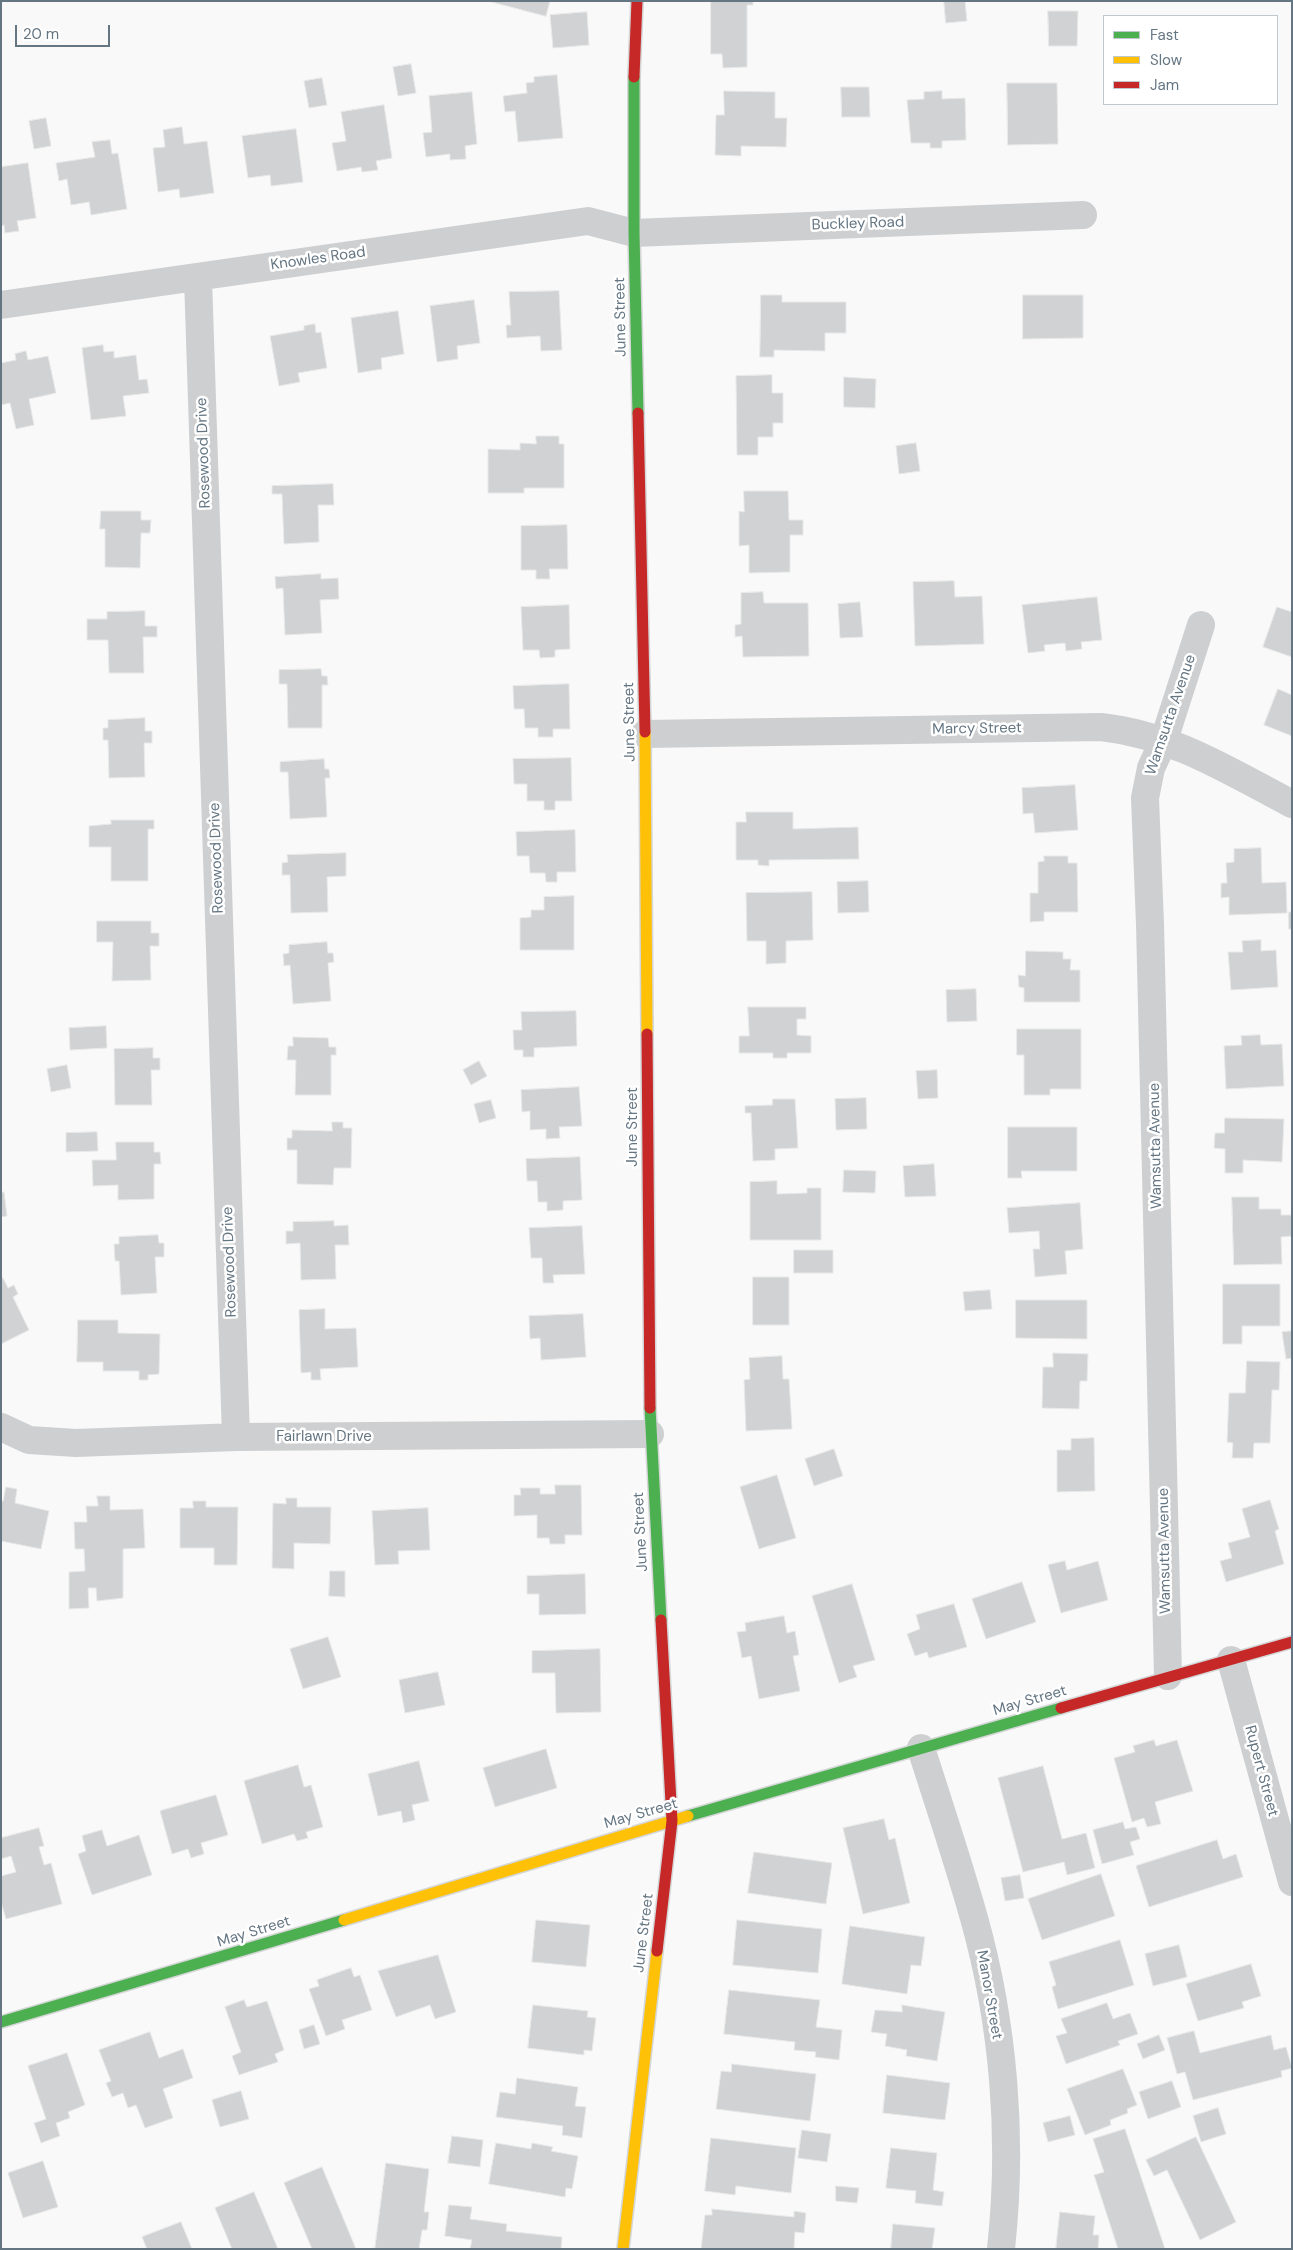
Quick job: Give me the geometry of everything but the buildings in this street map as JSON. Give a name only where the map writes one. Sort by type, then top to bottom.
[{"type":"street","name":"June Street","points":[[623,2249],[672,1821],[650,1434],[645,734],[634,233],[634,57],[637,1]]},
{"type":"street","name":"Buckley Road","points":[[634,233],[1083,215]]},
{"type":"street","name":"Knowles Road","points":[[1,305],[198,278],[278,264],[588,220],[634,233]]},
{"type":"street","name":"Rosewood Drive","points":[[198,278],[236,1437]]},
{"type":"street","name":"Wamsutta Avenue","points":[[1168,1676],[1150,924],[1145,798],[1151,768],[1164,740],[1201,625]]},
{"type":"street","name":"Marcy Street","points":[[645,734],[1101,727],[1132,731],[1164,740],[1194,753],[1292,804]]},
{"type":"street","name":"Fairlawn Drive","points":[[1,1427],[29,1440],[76,1443],[236,1437],[650,1434]]},
{"type":"street","name":"May Street","points":[[1,2022],[90,1997],[672,1821],[1168,1676],[1292,1642]]},
{"type":"street","name":"Rupert Street","points":[[1231,1660],[1292,1882]]},
{"type":"street","name":"Manor Street","points":[[921,1748],[975,1920],[992,1999],[1007,2128],[1005,2211],[1001,2249]]},
{"type":"traffic: fast","points":[[634,77],[634,233],[638,413]]},
{"type":"traffic: fast","points":[[650,1408],[661,1620]]},
{"type":"traffic: fast","points":[[688,1816],[1061,1708]]},
{"type":"traffic: fast","points":[[1,2022],[344,1920]]},
{"type":"traffic: slow","points":[[645,732],[647,1034]]},
{"type":"traffic: slow","points":[[344,1920],[688,1816]]},
{"type":"traffic: slow","points":[[623,2249],[657,1951]]},
{"type":"traffic: jam","points":[[634,77],[637,1]]},
{"type":"traffic: jam","points":[[638,413],[645,732]]},
{"type":"traffic: jam","points":[[647,1034],[650,1408]]},
{"type":"traffic: jam","points":[[657,1951],[672,1821],[661,1620]]},
{"type":"traffic: jam","points":[[1061,1708],[1292,1642]]}]
